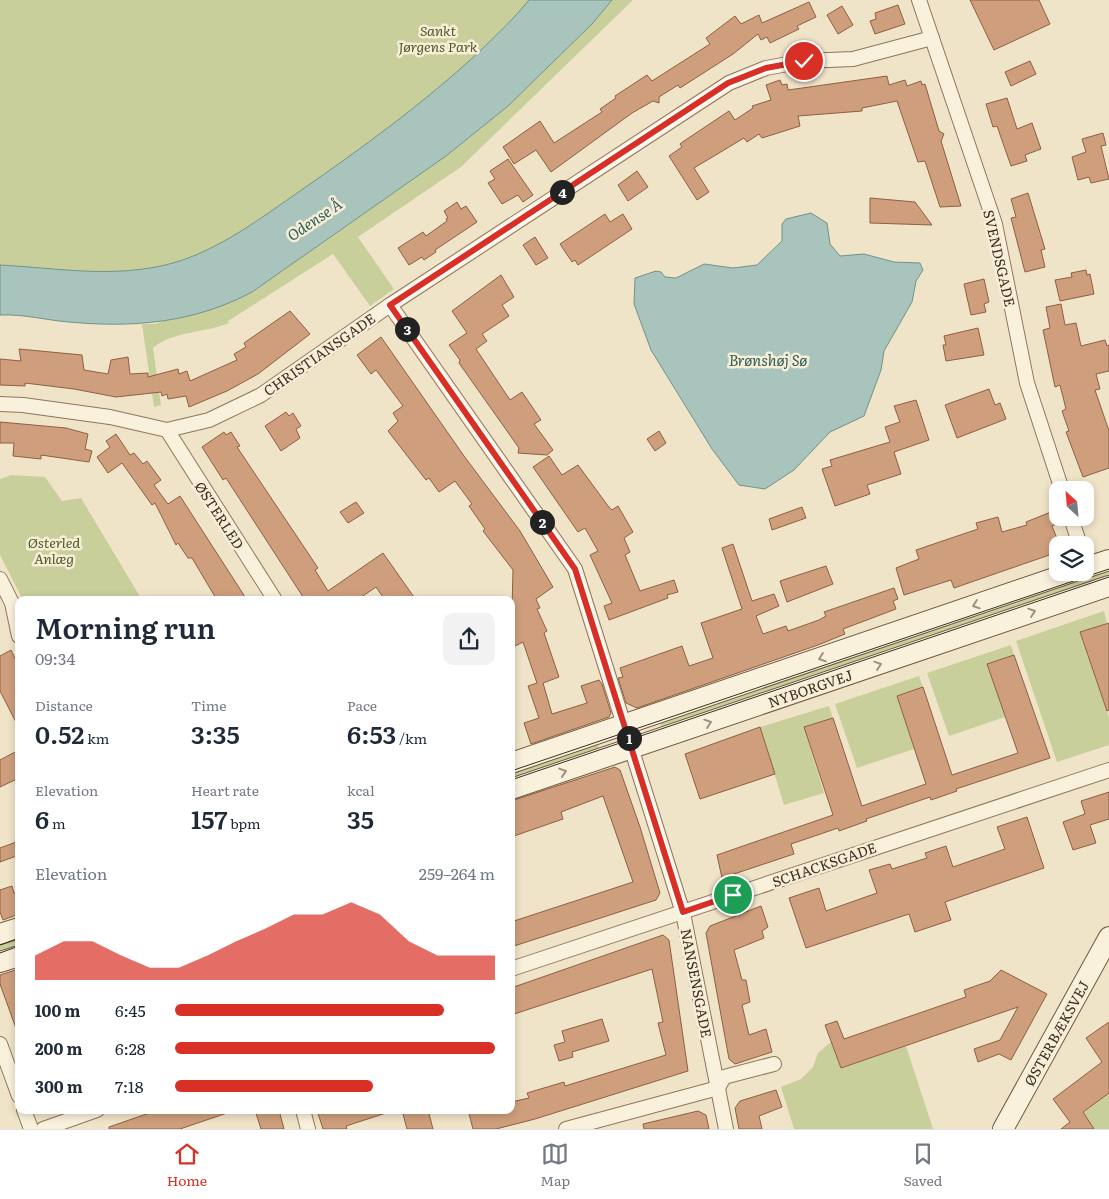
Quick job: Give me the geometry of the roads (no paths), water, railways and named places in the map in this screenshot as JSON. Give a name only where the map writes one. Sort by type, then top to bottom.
[{"type":"street","name":"SVENDSGADE","points":[[920,0],[995,224],[1027,383],[1059,481]]},
{"type":"street","name":"CHRISTIANSGADE","points":[[0,404],[23,405],[110,417],[167,430],[209,420],[261,395],[390,305],[728,83],[766,68],[804,61],[853,60],[932,38]]},
{"type":"street","name":"NANSENSGADE","points":[[390,305],[575,569],[683,912],[726,1129]]},
{"type":"street","name":"ØSTERLED","points":[[167,430],[272,596]]},
{"type":"street","name":"NYBORGVEJ","points":[[1094,564],[1109,560]]},
{"type":"street","name":"NYBORGVEJ","points":[[515,762],[1049,578]]},
{"type":"street","points":[[0,579],[12,602],[15,617]]},
{"type":"street","name":"NYBORGVEJ","points":[[515,788],[1109,586]]},
{"type":"street","name":"SCHACKSGADE","points":[[515,968],[1109,770]]},
{"type":"street","points":[[0,934],[15,929]]},
{"type":"street","name":"ØSTERBÆKSVEJ","points":[[1003,1129],[1106,949]]},
{"type":"street","points":[[0,962],[15,957]]},
{"type":"street","points":[[0,1044],[15,1085]]},
{"type":"street","points":[[566,1129],[718,1088],[724,1077],[774,1064]]},
{"type":"street","points":[[25,1114],[31,1129]]},
{"type":"street","points":[[43,1129],[86,1114]]},
{"type":"street","points":[[304,1114],[308,1129]]},
{"type":"water","name":"Odense Å","points":[[529,0],[612,0],[592,24],[508,106],[446,156],[252,292],[208,311],[163,321],[93,324],[18,315],[0,315],[0,265],[86,271],[151,268],[190,257],[223,242],[270,212],[415,107],[479,52]]},
{"type":"water","name":"Brønshøj Sø","points":[[811,213],[827,223],[830,244],[840,256],[864,254],[894,262],[920,263],[923,270],[916,281],[912,302],[884,351],[881,370],[864,416],[830,432],[794,470],[765,489],[739,485],[712,449],[651,350],[634,304],[635,278],[656,271],[661,272],[665,277],[676,278],[704,264],[733,268],[757,265],[782,241],[782,224],[786,219]]},
{"type":"tram line","points":[[515,770],[1109,569]]},
{"type":"tram line","points":[[515,779],[1109,577]]},
{"type":"tram line","points":[[0,945],[15,939]]},
{"type":"tram line","points":[[0,953],[15,947]]},
{"type":"park label","name":"Sankt Jørgens Park","points":[[438,38]]},
{"type":"park label","name":"Østerled Anlæg","points":[[54,550]]}]
